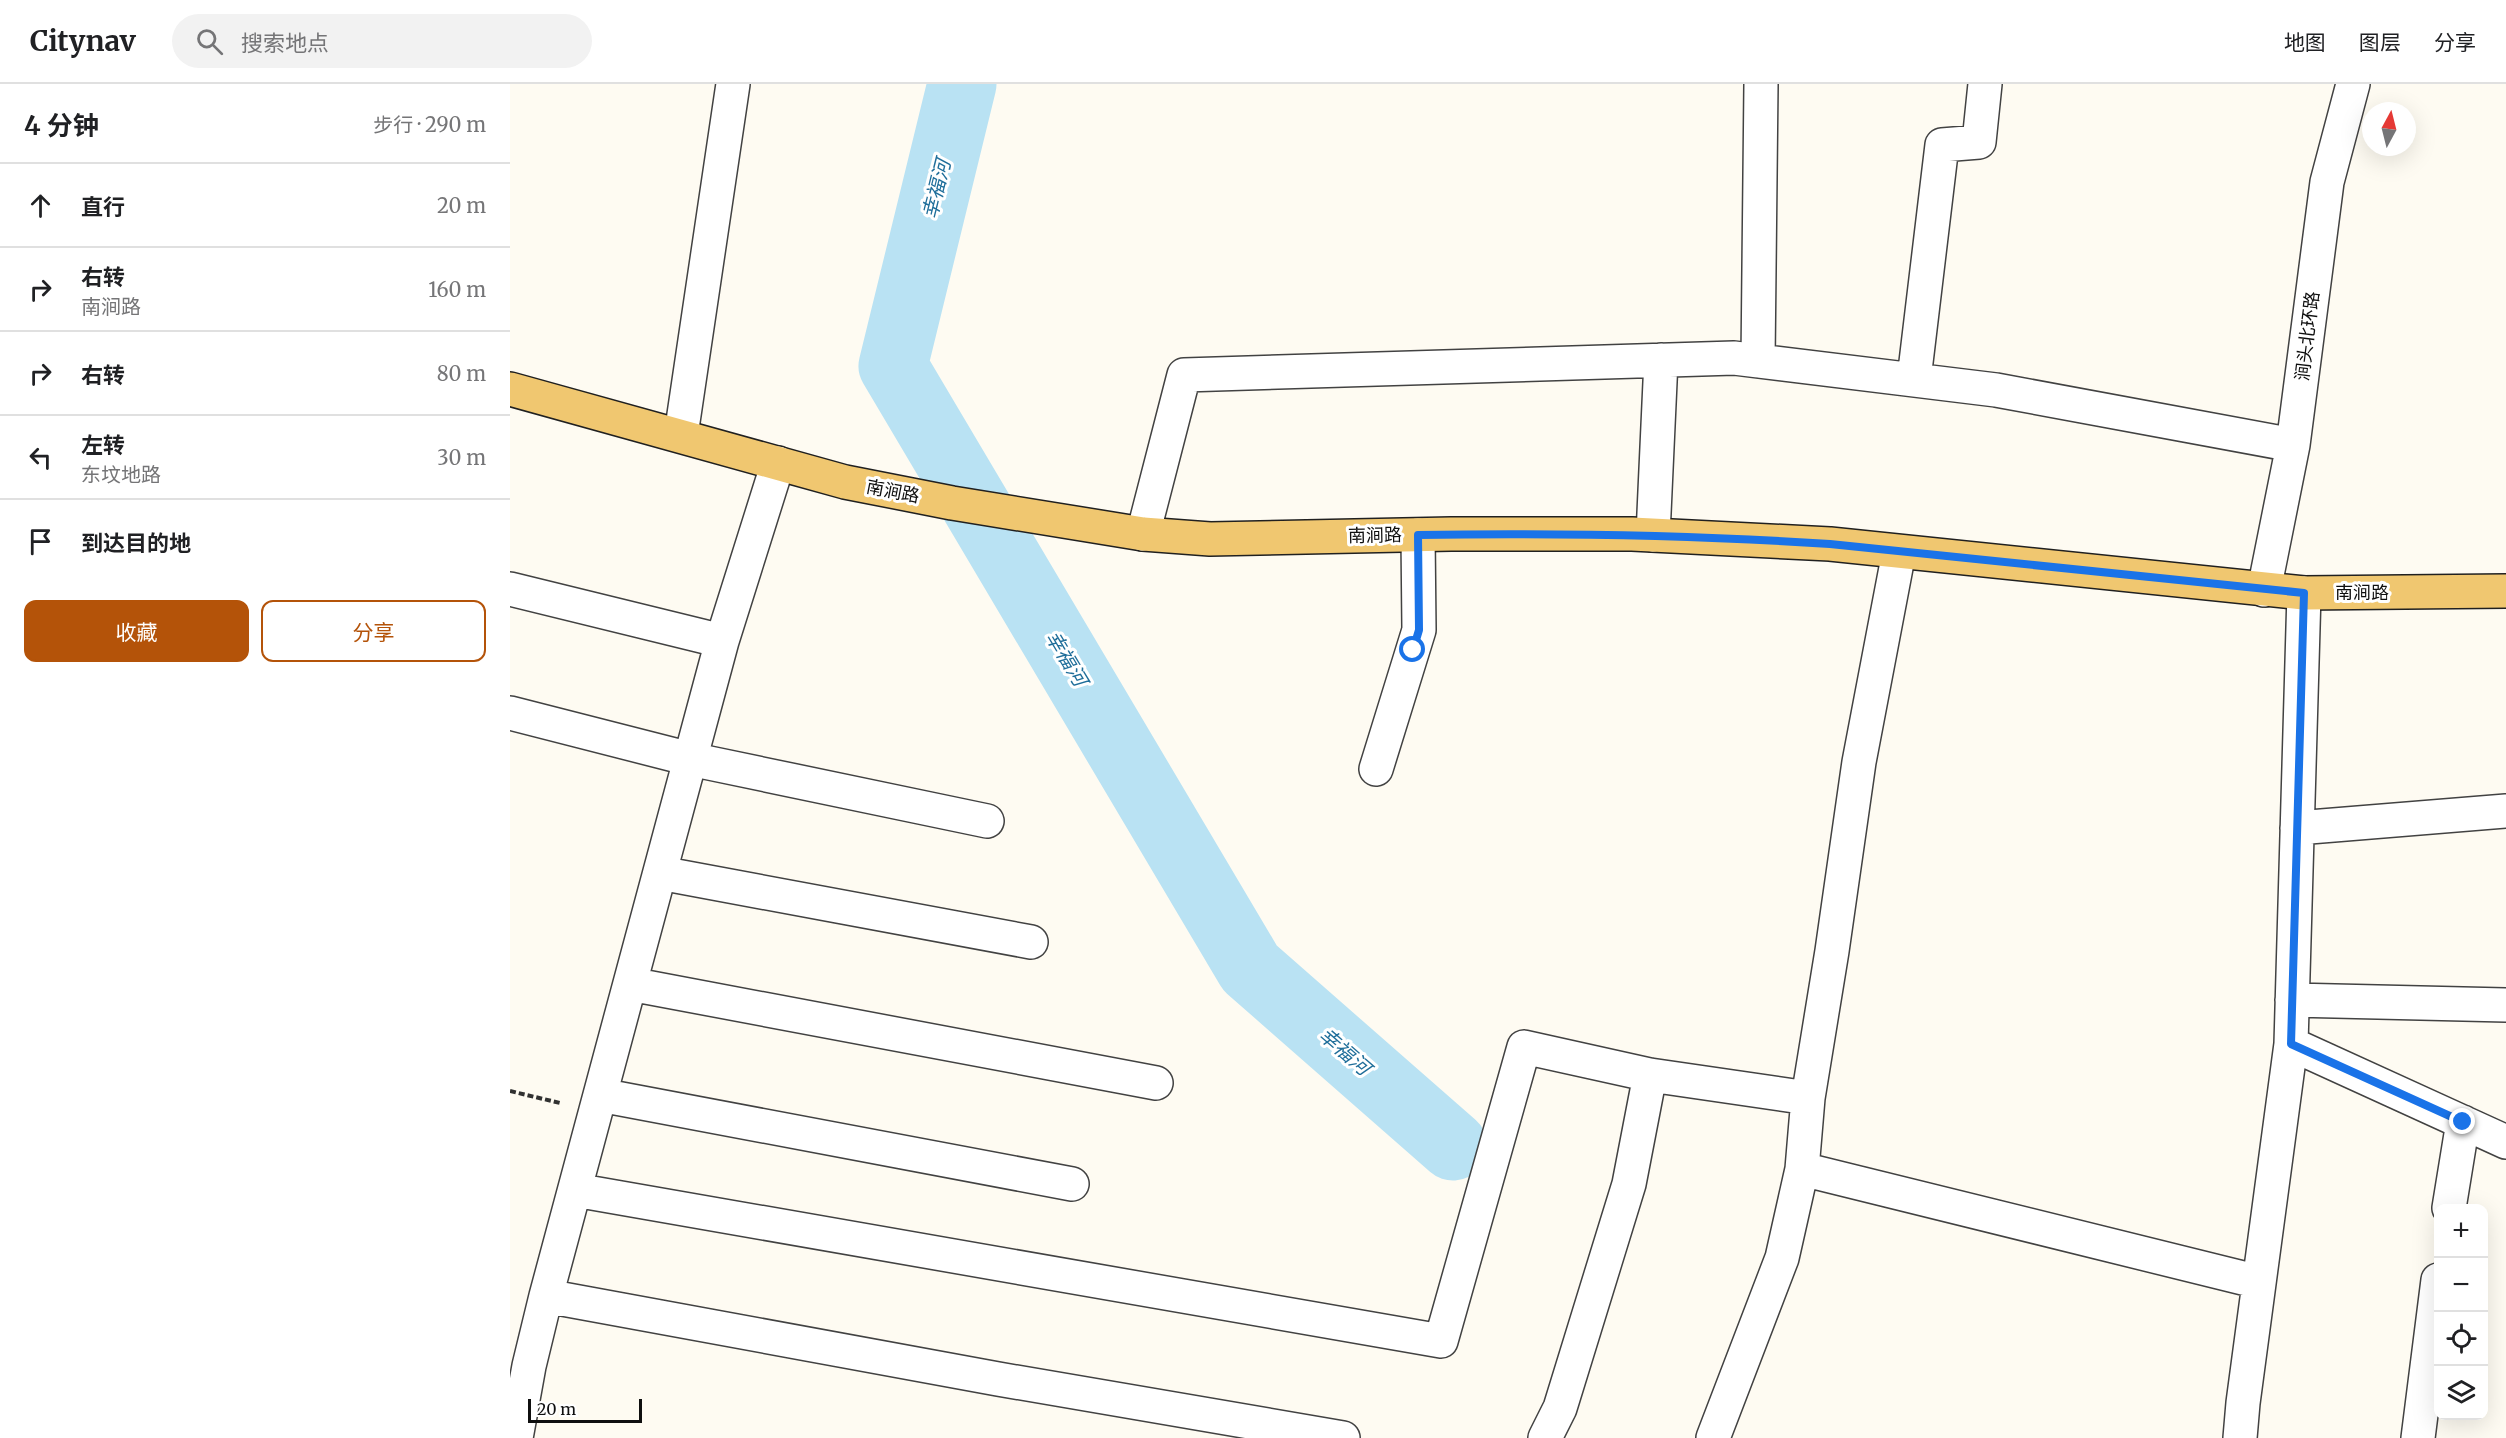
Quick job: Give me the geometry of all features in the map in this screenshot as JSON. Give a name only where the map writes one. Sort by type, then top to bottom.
[{"type":"main road","name":"南涧路","points":[[510,389],[845,482],[952,503],[1143,534],[1210,539],[1418,535],[1653,535],[1830,544],[2304,593],[2506,591]]},
{"type":"street","points":[[681,435],[733,84]]},
{"type":"street","points":[[1758,361],[1761,84]]},
{"type":"street","points":[[1914,379],[1942,145],[1979,142],[1986,84]]},
{"type":"street","name":"涧头北环路","points":[[2264,590],[2293,445],[2327,182],[2354,84]]},
{"type":"street","points":[[1143,534],[1184,375],[1734,358],[1996,390],[2293,445]]},
{"type":"street","points":[[1653,535],[1661,360]]},
{"type":"street","points":[[516,1438],[546,1296],[690,759],[722,641],[778,463]]},
{"type":"street","points":[[1376,769],[1419,630],[1418,535]]},
{"type":"street","points":[[1713,1438],[1782,1258],[1802,1169],[1808,1098],[1859,762],[1899,552]]},
{"type":"street","points":[[510,589],[722,641]]},
{"type":"street","points":[[2240,1438],[2242,1403],[2291,1044],[2304,593]]},
{"type":"street","points":[[510,713],[690,759],[987,821]]},
{"type":"street","points":[[2297,828],[2506,811]]},
{"type":"street","points":[[660,873],[1031,942]]},
{"type":"street","points":[[630,984],[1156,1083]]},
{"type":"street","points":[[2292,1000],[2506,1005]]},
{"type":"street","points":[[2291,1044],[2506,1142]]},
{"type":"street","points":[[575,1190],[1441,1341],[1524,1047],[1650,1075],[1808,1098]]},
{"type":"street","points":[[1545,1438],[1560,1408],[1629,1184],[1650,1075]]},
{"type":"street","points":[[598,1103],[1072,1184]]},
{"type":"street","points":[[2450,1204],[2463,1122]]},
{"type":"street","points":[[1802,1169],[2259,1282]]},
{"type":"street","points":[[546,1296],[998,1379],[1343,1438]]},
{"type":"street","points":[[2418,1438],[2435,1312]]},
{"type":"path","points":[[510,1091],[598,1103]]},
{"type":"waterway","name":"幸福河","points":[[962,84],[893,366],[1250,968],[1453,1146]]},
{"type":"route","points":[[1413,650],[1419,630],[1418,535],[1632,534],[1830,544],[2304,593],[2291,1044],[2463,1122]]}]
